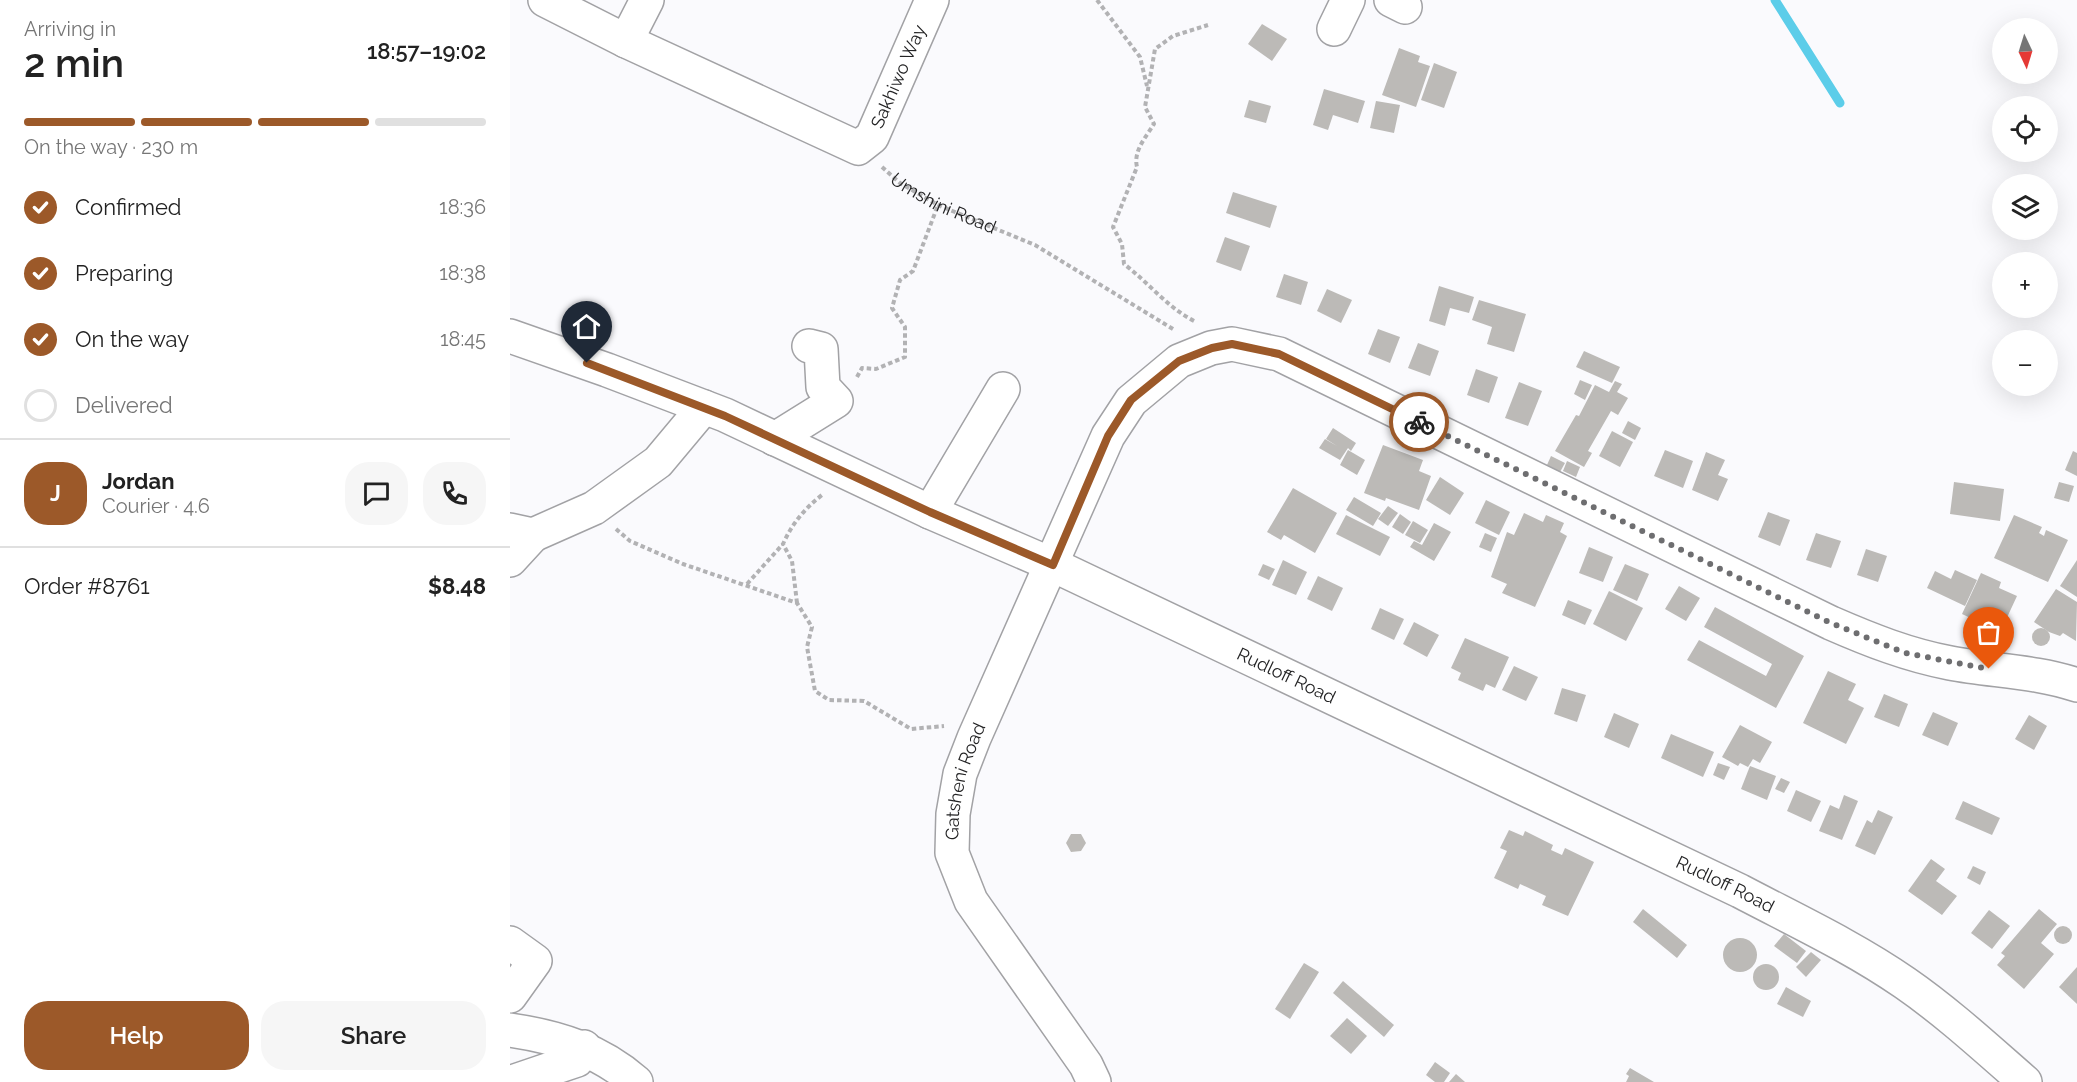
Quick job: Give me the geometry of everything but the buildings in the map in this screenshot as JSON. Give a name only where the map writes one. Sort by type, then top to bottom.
[{"type":"street","points":[[545,0],[626,41],[858,148]]},
{"type":"street","points":[[626,41],[647,0]]},
{"type":"street","name":"Sakhiwo Way","points":[[858,148],[872,137],[932,0]]},
{"type":"street","points":[[1334,29],[1348,0]]},
{"type":"street","name":"Rudloff Road","points":[[510,336],[704,407],[775,439],[930,512],[1053,565],[1740,891],[1836,941],[1905,983],[1976,1038],[2025,1082]]},
{"type":"street","name":"Gatsheni Road","points":[[1094,1082],[1086,1065],[971,901],[952,853],[953,814],[960,774],[980,724],[1053,565],[1108,436],[1131,400],[1179,361],[1205,336],[1279,354],[1831,623],[1878,643],[1916,656],[1989,669],[2042,675],[2077,685]]},
{"type":"street","points":[[775,439],[836,401],[822,387],[821,349],[809,346]]},
{"type":"street","points":[[930,512],[1003,389]]},
{"type":"street","points":[[510,560],[522,533],[594,508],[658,462],[704,407]]},
{"type":"street","points":[[510,943],[535,961],[510,996]]},
{"type":"street","points":[[510,1030],[584,1047],[617,1066],[636,1082]]},
{"type":"street","points":[[512,1082],[577,1060],[584,1047]]},
{"type":"path","points":[[1096,0],[1140,57],[1148,89]]},
{"type":"path","points":[[1205,336],[1124,264],[1122,244],[1113,227],[1137,167],[1136,160],[1141,144],[1154,124],[1145,107],[1155,49],[1173,36],[1208,25]]},
{"type":"path","name":"Umshini Road","points":[[858,148],[900,183],[938,205],[1035,245],[1198,345],[1205,336]]},
{"type":"path","points":[[836,401],[847,396],[861,368],[876,369],[905,357],[904,327],[892,308],[900,280],[913,271],[938,205]]},
{"type":"path","points":[[747,584],[783,544],[792,526],[807,506],[849,474]]},
{"type":"path","points":[[594,508],[630,542],[683,564],[797,603]]},
{"type":"path","points":[[783,544],[792,561],[797,603],[812,627],[807,647],[815,691],[829,700],[864,701],[910,729],[980,724]]},
{"type":"waterway","points":[[1775,0],[1840,103]]},
{"type":"way so far","points":[[1419,422],[1831,623],[1905,653],[1989,669]]},
{"type":"route","points":[[587,363],[725,416],[930,512],[1053,565],[1108,436],[1131,400],[1179,361],[1212,348],[1232,344],[1279,354],[1419,422]]}]
